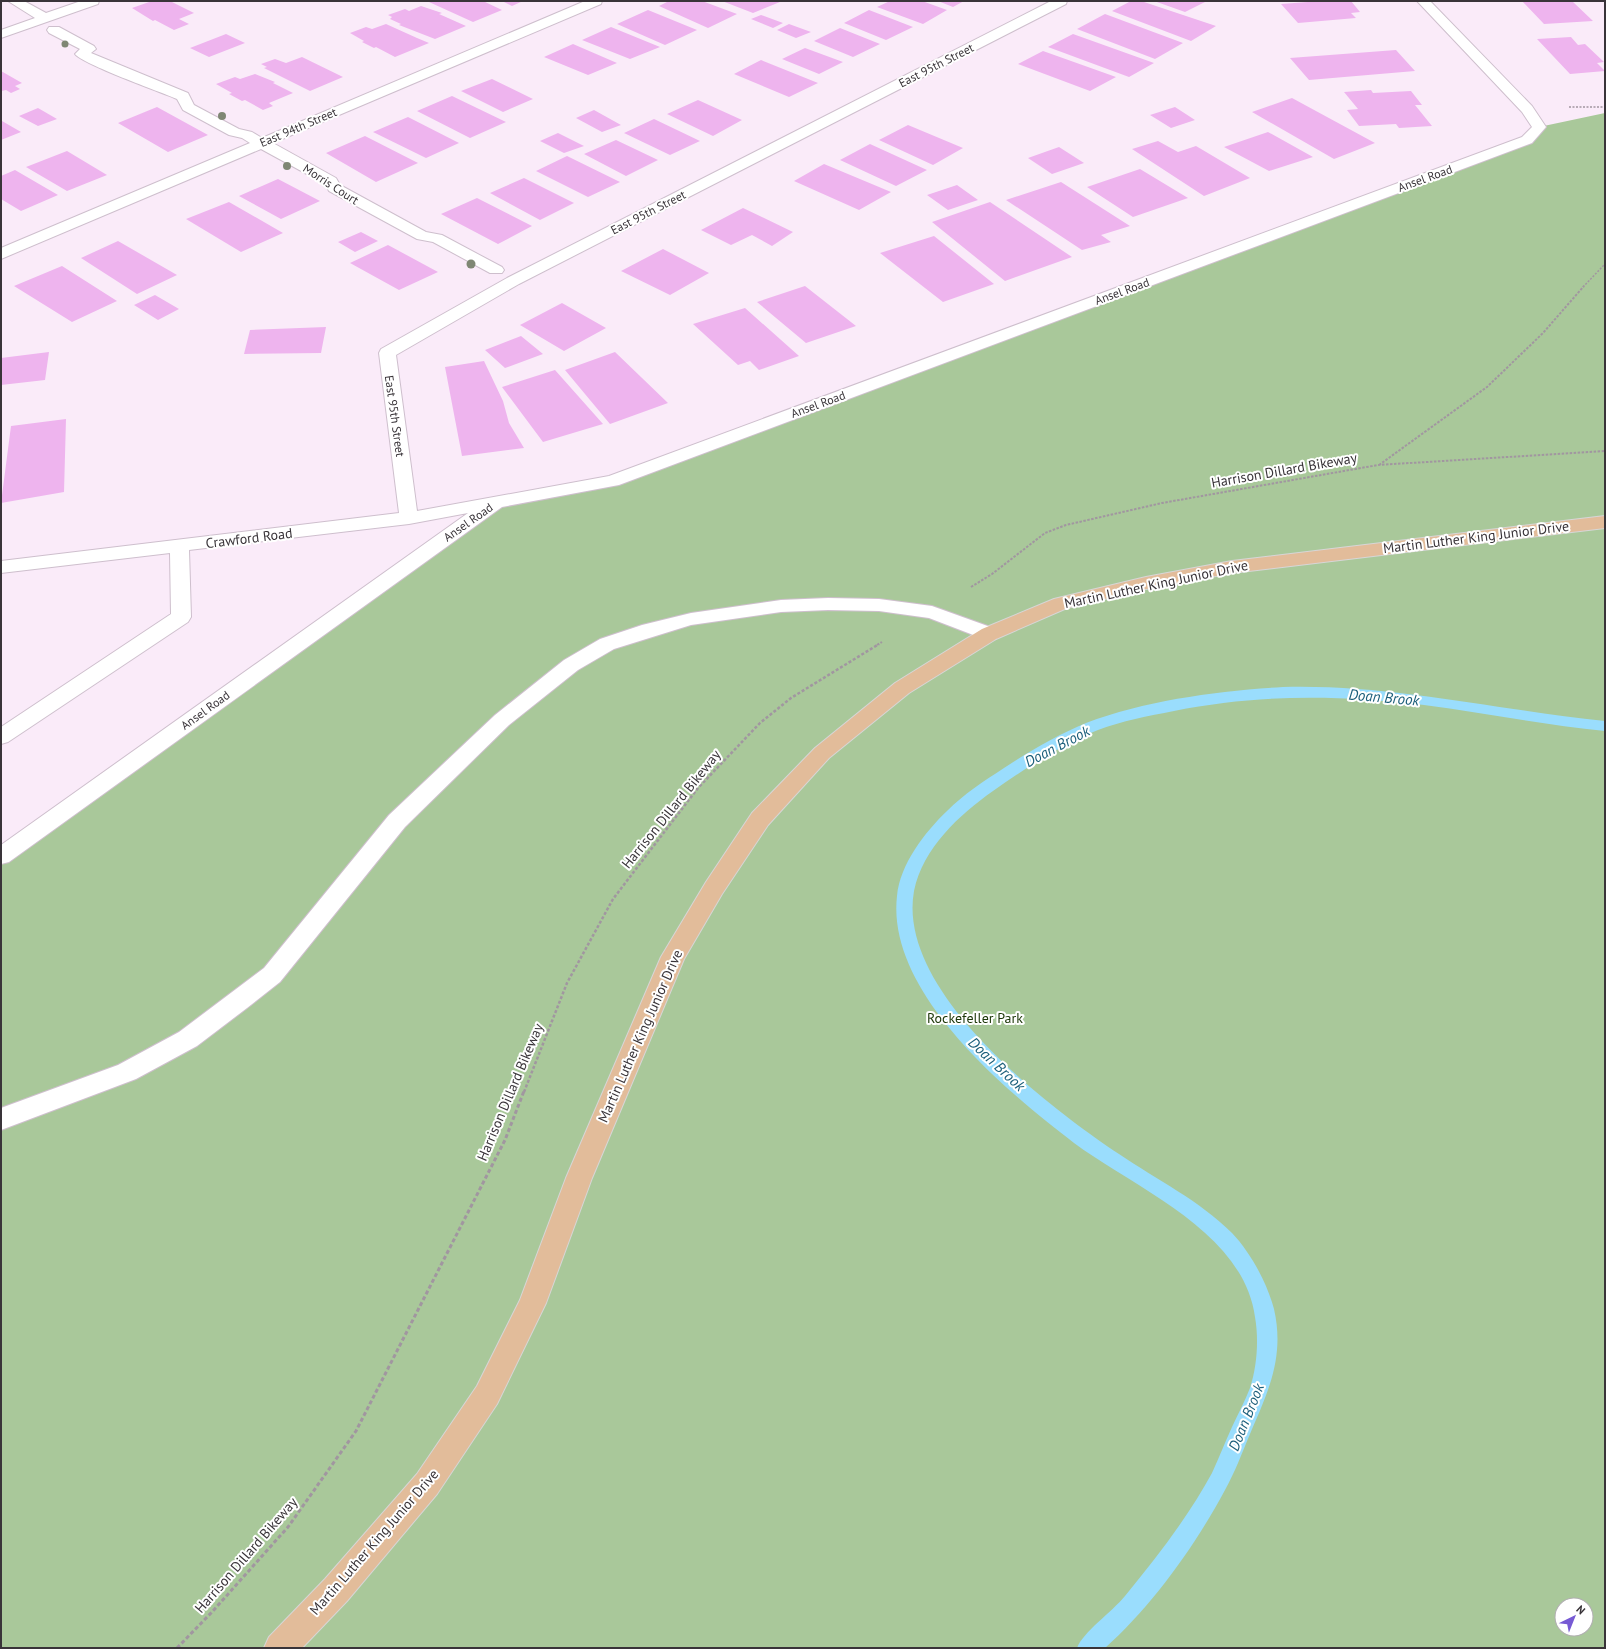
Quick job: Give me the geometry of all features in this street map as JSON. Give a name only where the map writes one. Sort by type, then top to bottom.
[{"type":"main road","name":"Martin Luther King Junior Drive","points":[[280,1648],[336,1590],[427,1484],[487,1395],[532,1302],[579,1178],[673,957],[714,888],[760,819],[822,753],[902,688],[989,634],[1061,603],[1146,583],[1232,567],[1605,522]]},
{"type":"street","points":[[14,1],[45,18]]},
{"type":"street","points":[[1,34],[93,1]]},
{"type":"street","name":"East 94th Street","points":[[1,254],[261,142],[596,1]]},
{"type":"street","name":"East 95th Street","points":[[409,518],[387,353],[514,281],[1061,1]]},
{"type":"street","name":"Ansel Road","points":[[1,856],[496,502],[613,481],[1527,140],[1539,127],[1527,109],[1423,1]]},
{"type":"street","name":"Morris Court","points":[[54,30],[88,49],[82,54],[100,64],[183,96],[188,107],[234,132],[261,142],[331,180],[334,188],[401,225],[422,236],[437,238],[496,270]]},
{"type":"street","name":"Crawford Road","points":[[1,567],[409,518],[496,502]]},
{"type":"street","points":[[1,737],[181,617],[179,546]]},
{"type":"street","points":[[1,1119],[127,1072],[188,1039],[245,997],[272,975],[397,821],[502,720],[571,665],[607,644],[691,618],[781,606],[820,604],[879,605],[932,612],[989,634]]},
{"type":"path","points":[[1568,107],[1605,107]]},
{"type":"path","points":[[1378,465],[1487,387],[1517,360],[1543,333],[1565,306],[1605,264]]},
{"type":"path","name":"Harrison Dillard Bikeway","points":[[986,578],[1040,537],[1066,525],[1200,496],[1378,465],[1605,451]]},
{"type":"path","name":"Harrison Dillard Bikeway","points":[[177,1648],[212,1612],[288,1527],[356,1431],[505,1140],[567,983],[614,899],[698,788],[760,723],[791,698],[888,638]]},
{"type":"green space","name":"Rockefeller Park","points":[[1605,113],[1605,1648],[1,1648],[1,862],[496,502],[613,481],[1503,149],[1539,127]]},
{"type":"building","points":[[152,1],[170,1],[194,13],[179,19],[189,24],[174,30],[155,20],[153,21],[132,8]]},
{"type":"building","points":[[483,1],[502,10],[473,22],[429,2]]},
{"type":"building","points":[[502,1],[523,1],[512,6]]},
{"type":"building","points":[[669,1],[702,1],[737,14],[708,28],[659,6]]},
{"type":"building","points":[[722,1],[777,1],[780,2],[753,13]]},
{"type":"building","points":[[890,1],[922,1],[947,10],[923,24],[877,7]]},
{"type":"building","points":[[938,1],[964,1],[953,7]]},
{"type":"building","points":[[1131,1],[1141,1],[1216,26],[1191,41],[1112,11]]},
{"type":"building","points":[[1154,1],[1207,1],[1185,12]]},
{"type":"building","points":[[1321,1],[1351,1],[1360,12],[1351,13],[1356,18],[1298,23],[1281,4]]},
{"type":"building","points":[[1522,1],[1572,1],[1593,21],[1544,24]]},
{"type":"building","points":[[421,6],[442,13],[439,14],[466,26],[435,39],[399,25],[401,24],[390,19],[392,17],[388,15],[405,9],[409,11]]},
{"type":"building","points":[[648,10],[697,30],[665,45],[617,24]]},
{"type":"building","points":[[869,10],[913,27],[886,40],[844,23]]},
{"type":"building","points":[[1105,14],[1183,43],[1155,59],[1077,29]]},
{"type":"building","points":[[761,15],[783,23],[773,28],[751,19]]},
{"type":"building","points":[[386,24],[429,43],[395,57],[376,47],[374,48],[362,42],[364,41],[350,33],[366,27],[372,29]]},
{"type":"building","points":[[789,24],[811,32],[796,38],[777,30]]},
{"type":"building","points":[[611,27],[660,47],[630,59],[582,40]]},
{"type":"building","points":[[840,28],[880,44],[853,57],[814,41]]},
{"type":"building","points":[[226,34],[245,43],[209,57],[190,48]]},
{"type":"building","points":[[1073,34],[1154,63],[1129,77],[1048,47]]},
{"type":"building","points":[[1571,37],[1578,45],[1585,44],[1604,62],[1597,63],[1605,71],[1570,74],[1537,39]]},
{"type":"building","points":[[573,44],[617,63],[588,75],[544,57]]},
{"type":"building","points":[[805,48],[843,62],[819,74],[782,59]]},
{"type":"building","points":[[1396,50],[1415,71],[1309,80],[1290,58]]},
{"type":"building","points":[[1043,51],[1116,77],[1090,91],[1018,64]]},
{"type":"building","points":[[302,57],[343,77],[310,91],[264,68],[267,67],[261,64],[275,59],[286,63]]},
{"type":"building","points":[[761,60],[818,83],[789,97],[734,74]]},
{"type":"building","points":[[1,71],[22,83],[15,86],[20,89],[11,93],[6,90],[1,91]]},
{"type":"building","points":[[255,74],[275,82],[273,83],[293,93],[269,103],[273,106],[263,110],[245,100],[242,101],[229,94],[232,93],[216,84],[235,77],[240,79]]},
{"type":"building","points":[[492,79],[533,99],[503,112],[461,91]]},
{"type":"building","points":[[1371,90],[1373,93],[1411,91],[1422,105],[1415,105],[1432,126],[1399,128],[1396,124],[1359,126],[1347,110],[1358,109],[1344,92]]},
{"type":"building","points":[[452,96],[506,122],[470,138],[417,111]]},
{"type":"building","points":[[1292,98],[1375,143],[1334,159],[1252,112]]},
{"type":"building","points":[[698,100],[742,120],[713,136],[667,114]]},
{"type":"building","points":[[157,107],[208,135],[168,152],[118,123]]},
{"type":"building","points":[[1175,107],[1195,120],[1171,128],[1150,115]]},
{"type":"building","points":[[38,108],[57,119],[38,126],[19,116]]},
{"type":"building","points":[[594,110],[621,125],[602,132],[576,118]]},
{"type":"building","points":[[408,117],[459,143],[426,158],[373,132]]},
{"type":"building","points":[[654,119],[700,141],[670,155],[624,133]]},
{"type":"building","points":[[2,121],[21,132],[1,140]]},
{"type":"building","points":[[908,125],[963,148],[933,165],[879,140]]},
{"type":"building","points":[[1268,132],[1313,157],[1269,171],[1224,147]]},
{"type":"building","points":[[558,133],[584,146],[564,153],[540,141]]},
{"type":"building","points":[[365,136],[418,163],[376,182],[326,153]]},
{"type":"building","points":[[616,140],[658,160],[626,176],[584,154]]},
{"type":"building","points":[[1158,141],[1178,152],[1196,146],[1250,178],[1204,196],[1132,149]]},
{"type":"building","points":[[870,144],[927,170],[896,186],[840,160]]},
{"type":"building","points":[[1059,147],[1084,163],[1052,174],[1028,158]]},
{"type":"building","points":[[67,151],[107,175],[67,191],[26,167]]},
{"type":"building","points":[[567,156],[620,182],[588,197],[536,171]]},
{"type":"building","points":[[824,164],[891,192],[859,210],[794,181]]},
{"type":"building","points":[[1140,169],[1188,198],[1133,217],[1087,187]]},
{"type":"building","points":[[15,170],[58,195],[21,211],[1,199],[1,176]]},
{"type":"building","points":[[524,178],[574,203],[540,220],[490,193]]},
{"type":"building","points":[[278,179],[320,201],[281,219],[239,196]]},
{"type":"building","points":[[1061,182],[1130,226],[1101,235],[1111,242],[1082,250],[1006,200]]},
{"type":"building","points":[[957,185],[978,200],[948,210],[927,195]]},
{"type":"building","points":[[477,198],[532,226],[498,244],[441,214]]},
{"type":"building","points":[[229,202],[283,233],[241,252],[186,219]]},
{"type":"building","points":[[990,202],[1072,257],[1005,281],[932,222]]},
{"type":"building","points":[[743,208],[793,232],[772,246],[752,235],[731,245],[701,230]]},
{"type":"building","points":[[361,232],[378,241],[355,252],[338,242]]},
{"type":"building","points":[[934,236],[994,284],[943,302],[880,253]]},
{"type":"building","points":[[118,241],[177,275],[137,294],[81,258]]},
{"type":"building","points":[[388,245],[438,272],[399,290],[350,263]]},
{"type":"building","points":[[663,249],[709,273],[670,295],[621,271]]},
{"type":"building","points":[[62,266],[117,301],[72,322],[14,286]]},
{"type":"building","points":[[805,286],[856,326],[806,343],[757,302]]},
{"type":"building","points":[[155,295],[179,309],[158,320],[134,305]]},
{"type":"building","points":[[562,303],[606,328],[564,351],[520,325]]},
{"type":"building","points":[[745,308],[799,356],[759,370],[750,361],[738,365],[693,324]]},
{"type":"building","points":[[326,327],[321,353],[244,354],[250,330]]},
{"type":"building","points":[[521,336],[543,354],[505,368],[485,350]]},
{"type":"building","points":[[49,352],[45,380],[1,385],[1,358]]},
{"type":"building","points":[[615,352],[668,403],[610,424],[565,370]]},
{"type":"building","points":[[484,361],[503,401],[509,423],[524,448],[462,456],[445,367]]},
{"type":"building","points":[[555,370],[603,424],[543,442],[502,387]]},
{"type":"building","points":[[66,419],[64,492],[1,503],[11,426]]},
{"type":"waterway","name":"Doan Brook","points":[[1088,1648],[1120,1619],[1148,1585],[1193,1523],[1221,1477],[1260,1388],[1266,1359],[1266,1319],[1262,1302],[1249,1273],[1227,1241],[1186,1207],[1113,1160],[1048,1112],[1011,1081],[976,1046],[945,1010],[921,972],[906,933],[905,896],[915,865],[923,851],[943,824],[967,802],[1006,774],[1036,755],[1080,732],[1123,717],[1153,710],[1234,696],[1283,692],[1336,692],[1423,700],[1559,721],[1605,726]]}]
